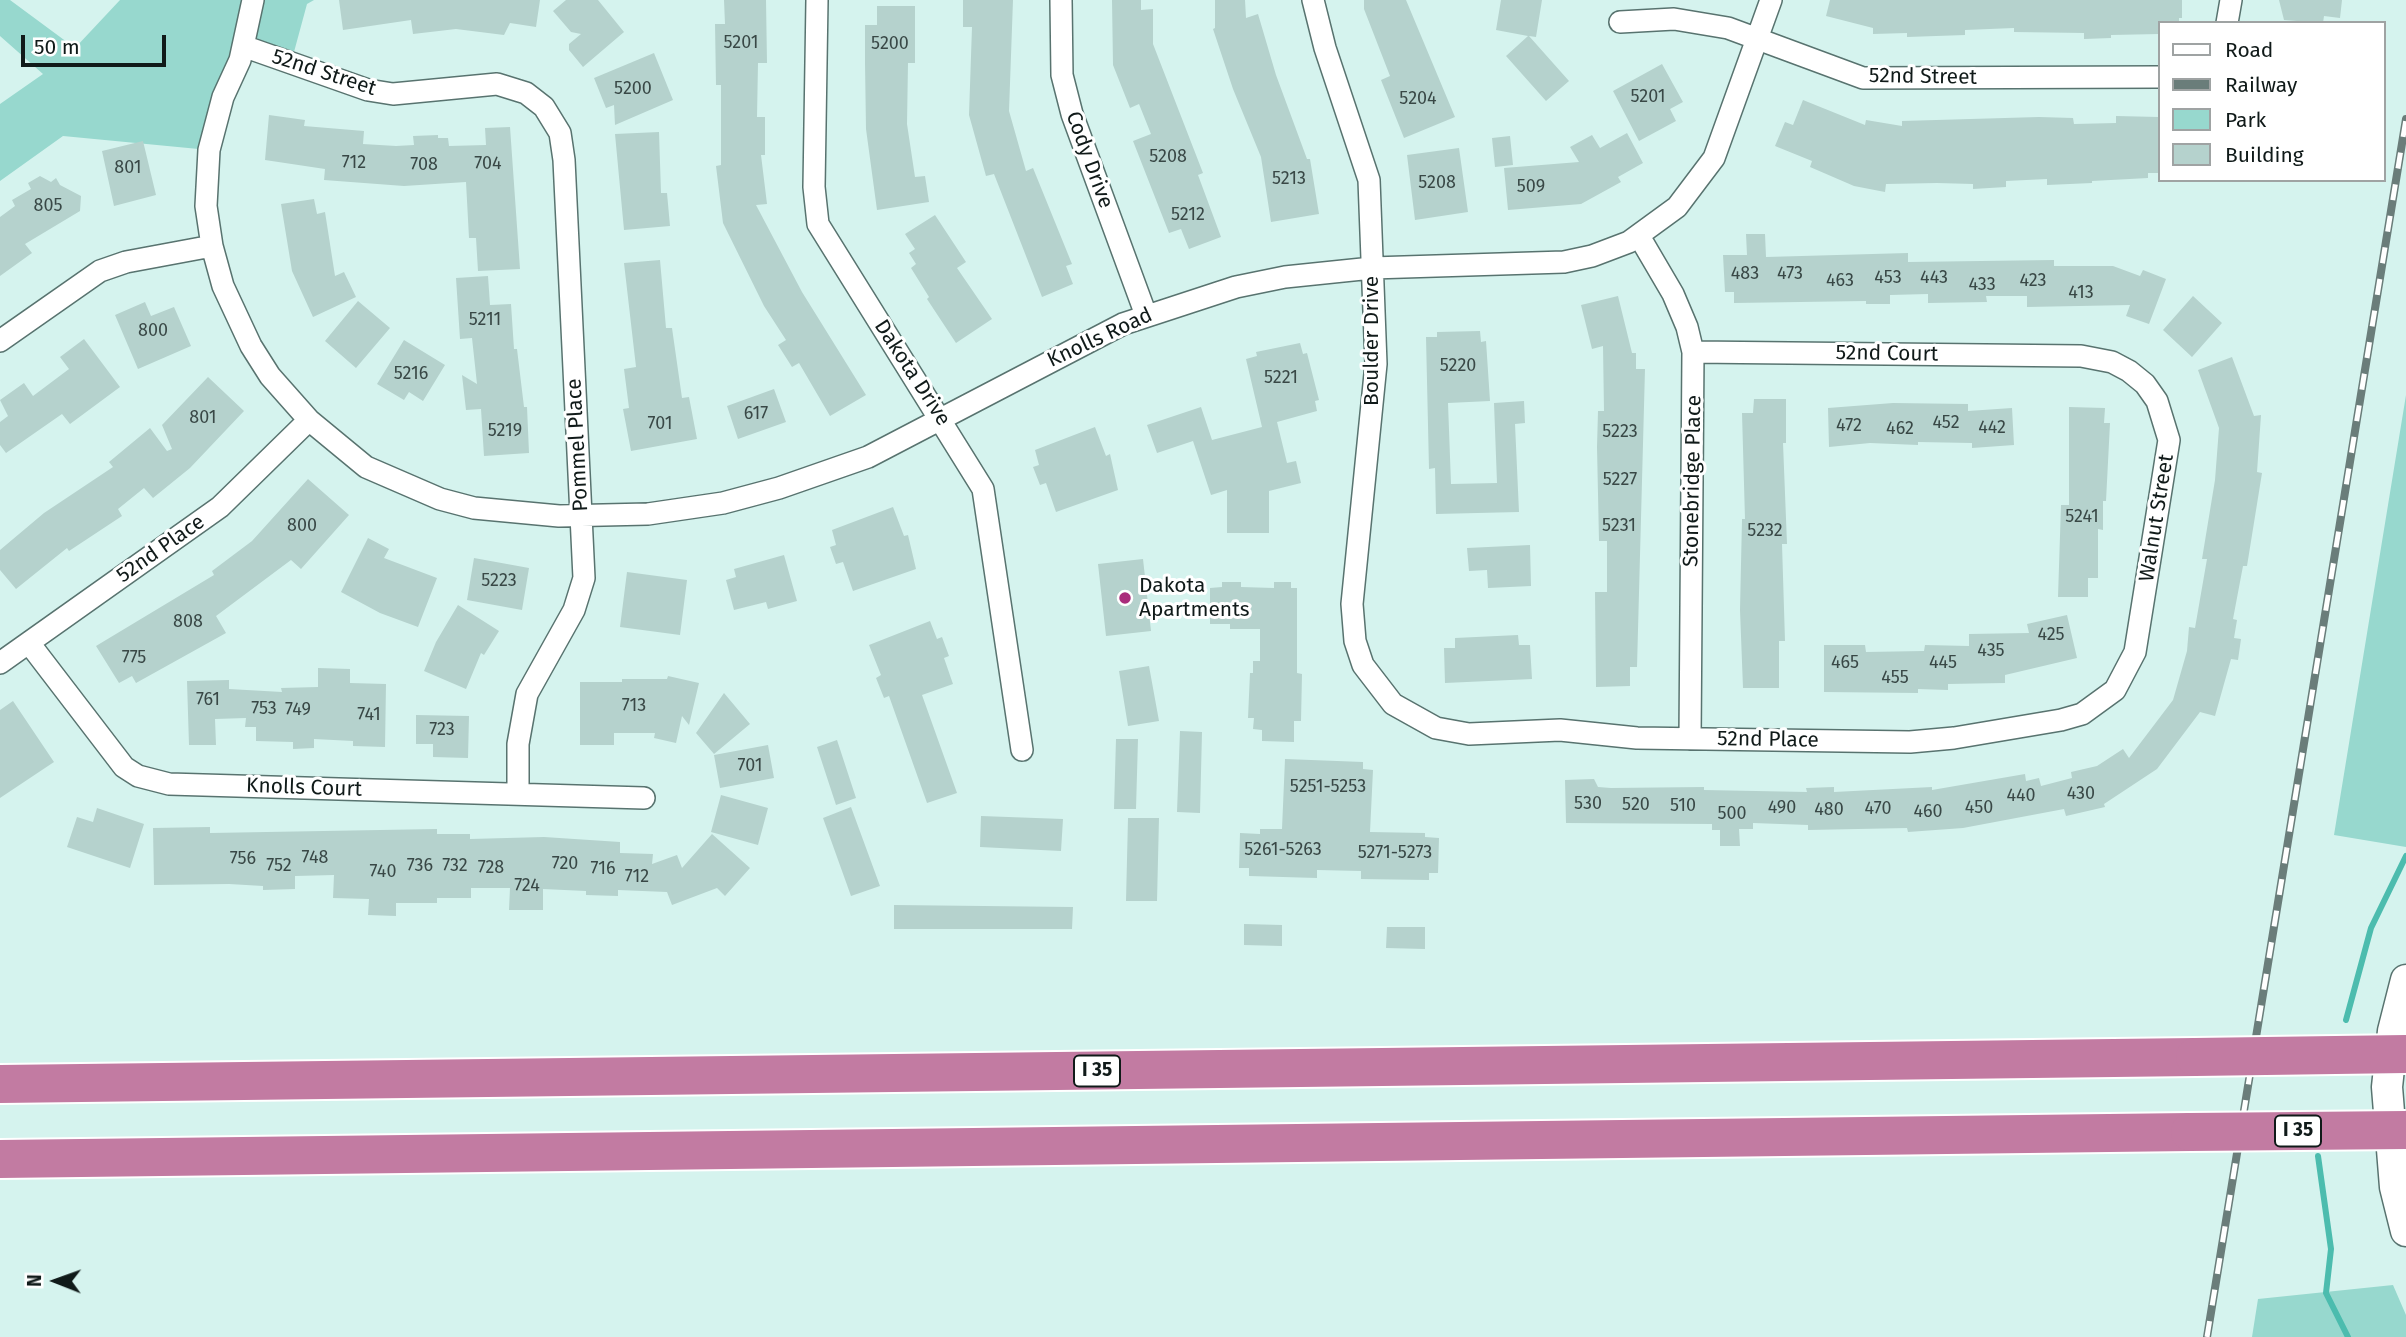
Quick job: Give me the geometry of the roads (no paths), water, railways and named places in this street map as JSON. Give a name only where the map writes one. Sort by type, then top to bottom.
[{"type":"highway","name":"I 35","points":[[0,1084],[2406,1054]]},
{"type":"highway","name":"I 35","points":[[0,1159],[2406,1130]]},
{"type":"main road","points":[[2406,980],[2393,1031],[2387,1087],[2393,1176],[2406,1231]]},
{"type":"street","name":"Knolls Road","points":[[253,0],[240,60],[223,97],[209,150],[206,206],[212,246],[223,286],[251,346],[270,376],[309,420],[366,467],[440,499],[510,514],[581,516],[648,514],[723,503],[779,488],[869,457],[942,420],[989,392],[1146,315],[1236,286],[1285,277],[1372,268],[1564,262],[1592,256],[1639,236],[1677,207],[1714,158],[1771,0]]},
{"type":"street","name":"Dakota Drive","points":[[817,0],[814,187],[818,224],[983,489],[1022,750]]},
{"type":"street","name":"Cody Drive","points":[[1061,0],[1062,75],[1072,114],[1146,315]]},
{"type":"street","name":"Boulder Drive","points":[[1313,0],[1325,48],[1369,180],[1375,376],[1352,604],[1355,641],[1363,665],[1375,684]]},
{"type":"street","points":[[2227,21],[2231,0]]},
{"type":"street","name":"52nd Street","points":[[1620,22],[1674,19],[1728,28],[1863,78],[2155,77]]},
{"type":"street","name":"52nd Street","points":[[243,46],[369,90],[394,94],[497,84],[529,94]]},
{"type":"street","name":"Pommel Place","points":[[518,794],[517,744],[527,694],[574,610],[584,578],[564,160],[560,133],[544,107],[529,94]]},
{"type":"street","name":"Stonebridge Place","points":[[1639,236],[1673,294],[1687,327],[1693,352],[1690,739]]},
{"type":"street","points":[[0,341],[100,271],[126,262],[212,246]]},
{"type":"street","name":"52nd Court","points":[[1693,352],[2081,356]]},
{"type":"street","name":"Walnut Street","points":[[2081,356],[2112,362],[2129,371],[2145,384],[2165,420],[2167,458],[2137,644]]},
{"type":"street","name":"52nd Place","points":[[0,663],[220,507],[309,420]]},
{"type":"street","name":"Knolls Court","points":[[29,643],[109,752],[138,776],[169,784],[644,798]]},
{"type":"street","name":"52nd Place","points":[[1375,684],[1393,704],[1413,718],[1450,733],[1560,730],[1637,738],[1910,742],[1954,738],[2082,714],[2115,690],[2128,672],[2137,644]]},
{"type":"waterway","points":[[2346,1020],[2371,928],[2406,856]]},
{"type":"waterway","points":[[2318,1156],[2331,1249],[2326,1293],[2348,1337]]},
{"type":"railway","points":[[2207,1337],[2406,119]]},
{"type":"place","name":"Dakota Apartments","points":[[1125,598]]}]
